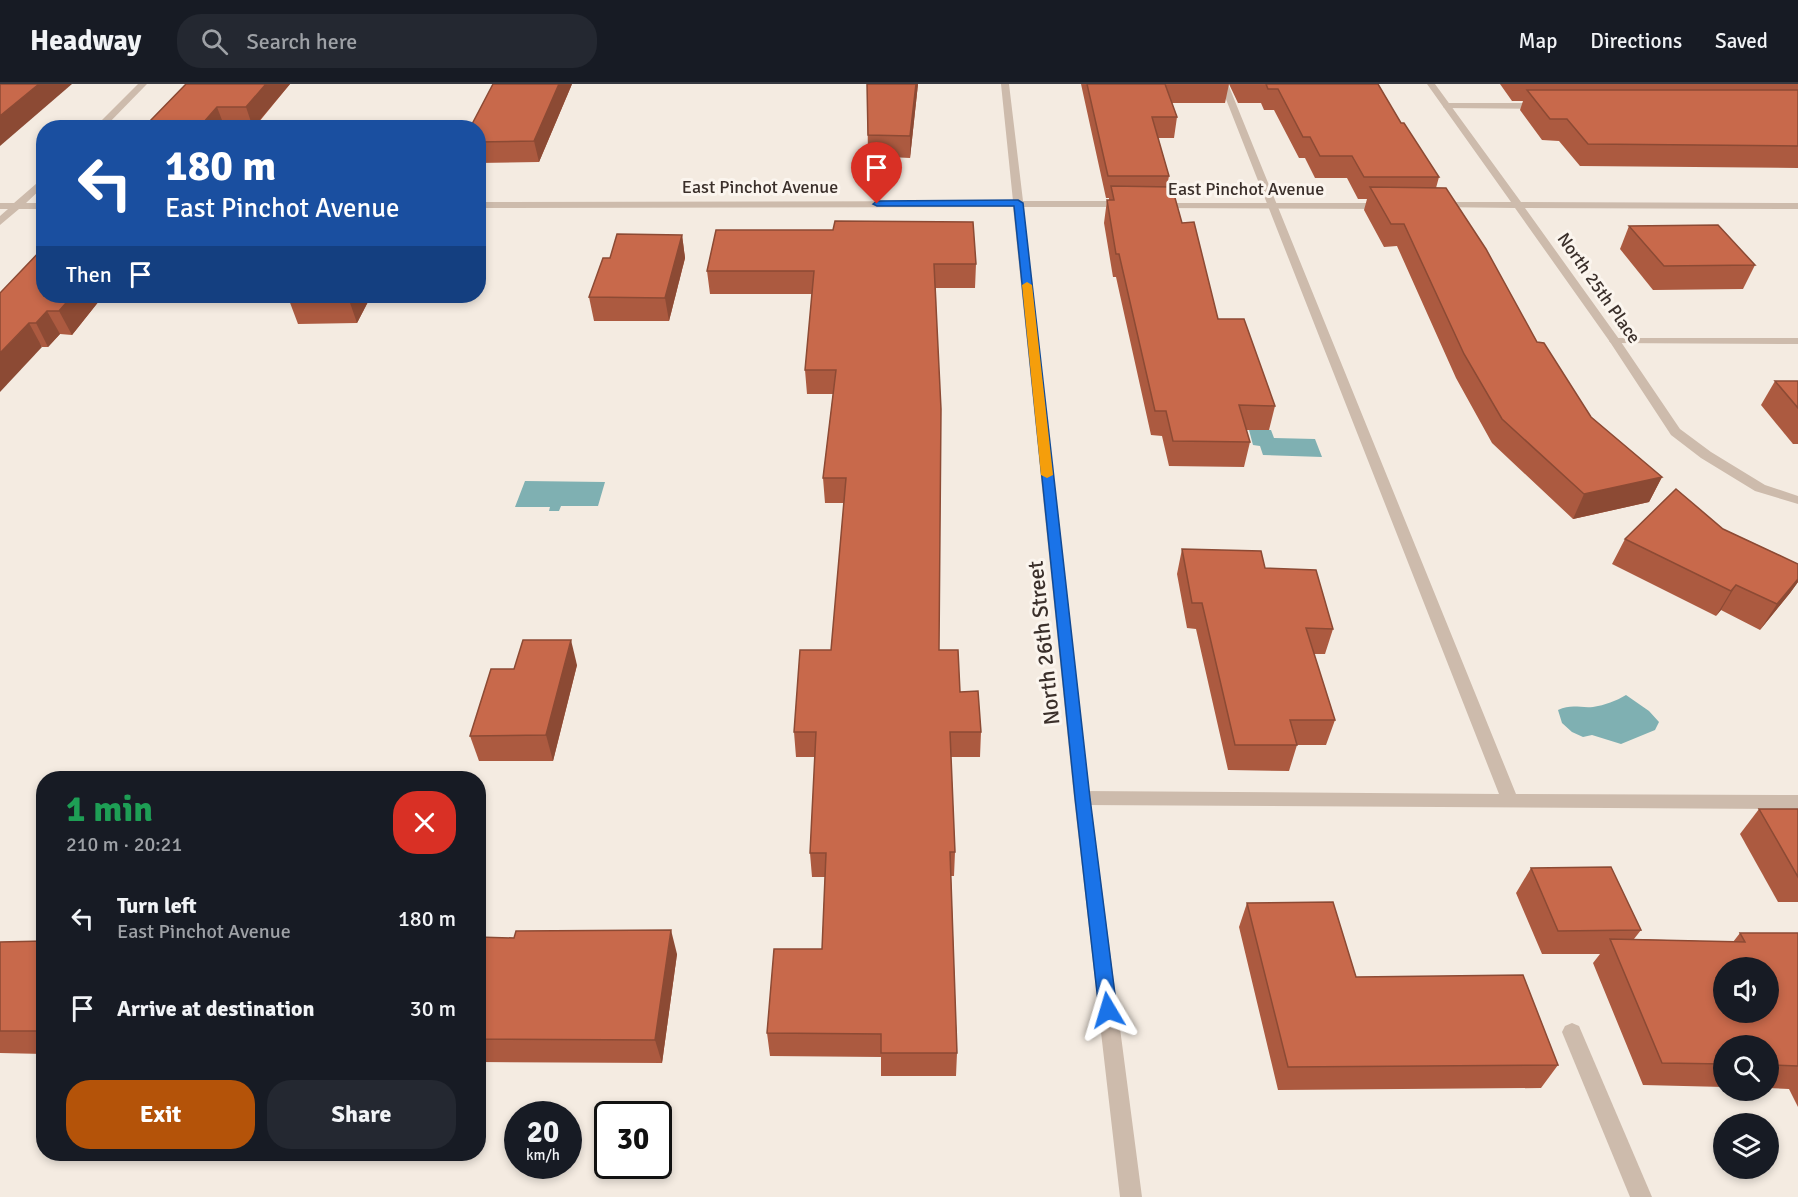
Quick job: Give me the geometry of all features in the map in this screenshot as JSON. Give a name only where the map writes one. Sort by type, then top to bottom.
[{"type":"street","points":[[106,120],[143,84]]},
{"type":"street","name":"North 26th Street","points":[[1005,84],[1082,798],[1131,1197]]},
{"type":"street","points":[[1224,84],[1510,800]]},
{"type":"street","name":"North 25th Place","points":[[1431,84],[1615,341],[1675,432],[1760,488],[1798,500]]},
{"type":"street","points":[[1447,106],[1547,106]]},
{"type":"street","points":[[0,222],[36,188]]},
{"type":"street","name":"East Pinchot Avenue","points":[[486,205],[1134,204]]},
{"type":"street","name":"East Pinchot Avenue","points":[[1146,204],[1390,206]]},
{"type":"street","points":[[1426,205],[1798,206]]},
{"type":"street","points":[[0,206],[36,206]]},
{"type":"street","points":[[1615,341],[1798,341]]},
{"type":"street","points":[[1082,798],[1798,802]]},
{"type":"street","points":[[1572,1032],[1641,1197]]},
{"type":"water","points":[[1249,430],[1271,430],[1274,438],[1315,439],[1322,457],[1263,455],[1260,446],[1253,445]]},
{"type":"water","points":[[525,481],[605,482],[598,506],[561,506],[559,511],[549,511],[550,507],[515,507]]},
{"type":"water","points":[[1626,695],[1649,711],[1659,722],[1655,730],[1621,744],[1592,735],[1583,737],[1572,732],[1562,723],[1558,710],[1597,706]]},
{"type":"building","points":[[0,84],[39,84],[0,116]]},
{"type":"building","points":[[186,84],[266,84],[246,107],[217,107],[206,120],[151,120]]},
{"type":"building","points":[[493,84],[559,84],[534,141],[486,142],[486,120],[474,120]]},
{"type":"building","points":[[867,84],[916,84],[910,136],[868,135]]},
{"type":"building","points":[[1087,84],[1165,84],[1177,117],[1152,117],[1169,176],[1108,176]]},
{"type":"building","points":[[1266,84],[1378,84],[1401,123],[1404,123],[1439,177],[1364,177],[1352,156],[1320,156],[1310,137],[1303,137],[1278,89],[1268,89]]},
{"type":"building","points":[[1527,90],[1798,90],[1798,146],[1588,144],[1567,119],[1550,119]]},
{"type":"building","points":[[1111,186],[1172,187],[1182,223],[1194,222],[1218,319],[1244,319],[1275,406],[1239,405],[1250,442],[1173,441],[1166,411],[1155,411],[1119,254],[1116,254],[1107,200],[1114,200]]},
{"type":"building","points":[[1370,187],[1446,188],[1486,249],[1537,342],[1544,343],[1591,417],[1662,477],[1584,494],[1502,419],[1464,354],[1404,224],[1391,224]]},
{"type":"building","points":[[835,221],[973,222],[976,264],[934,264],[941,409],[939,650],[958,650],[960,692],[978,691],[981,732],[950,732],[955,852],[950,852],[957,1053],[881,1053],[881,1034],[767,1033],[774,949],[822,949],[826,853],[810,853],[816,732],[794,732],[800,650],[831,650],[846,478],[823,478],[836,370],[805,370],[814,271],[707,271],[716,230],[833,230]]},
{"type":"building","points":[[1718,225],[1755,265],[1664,266],[1629,226]]},
{"type":"building","points":[[617,234],[682,235],[665,298],[589,297],[603,258],[610,258]]},
{"type":"building","points":[[36,255],[36,303],[66,303],[59,311],[47,311],[36,323],[29,323],[0,353],[0,293]]},
{"type":"building","points":[[1775,381],[1798,381],[1798,408]]},
{"type":"building","points":[[1676,489],[1723,529],[1798,564],[1798,579],[1777,604],[1736,585],[1731,591],[1625,539]]},
{"type":"building","points":[[1182,549],[1261,551],[1265,568],[1316,570],[1333,629],[1306,628],[1335,720],[1290,720],[1297,745],[1235,745],[1202,603],[1192,603]]},
{"type":"building","points":[[523,640],[571,640],[546,735],[470,736],[491,669],[514,669]]},
{"type":"building","points":[[1759,809],[1798,809],[1798,877]]},
{"type":"building","points":[[1611,867],[1641,930],[1558,931],[1531,868]]},
{"type":"building","points":[[1333,902],[1356,977],[1523,975],[1558,1065],[1288,1067],[1247,903]]},
{"type":"building","points":[[671,930],[655,1040],[486,1039],[486,937],[514,938],[516,931]]},
{"type":"building","points":[[1740,933],[1798,933],[1798,1066],[1779,1065],[1779,1035],[1713,1035],[1713,1064],[1662,1063],[1610,939],[1745,942]]},
{"type":"building","points":[[36,941],[36,1031],[0,1031],[0,942]]},
{"type":"slow traffic","points":[[1027,285],[1047,475]]},
{"type":"route","points":[[877,204],[1018,203],[1082,798],[1108,1010]]}]
